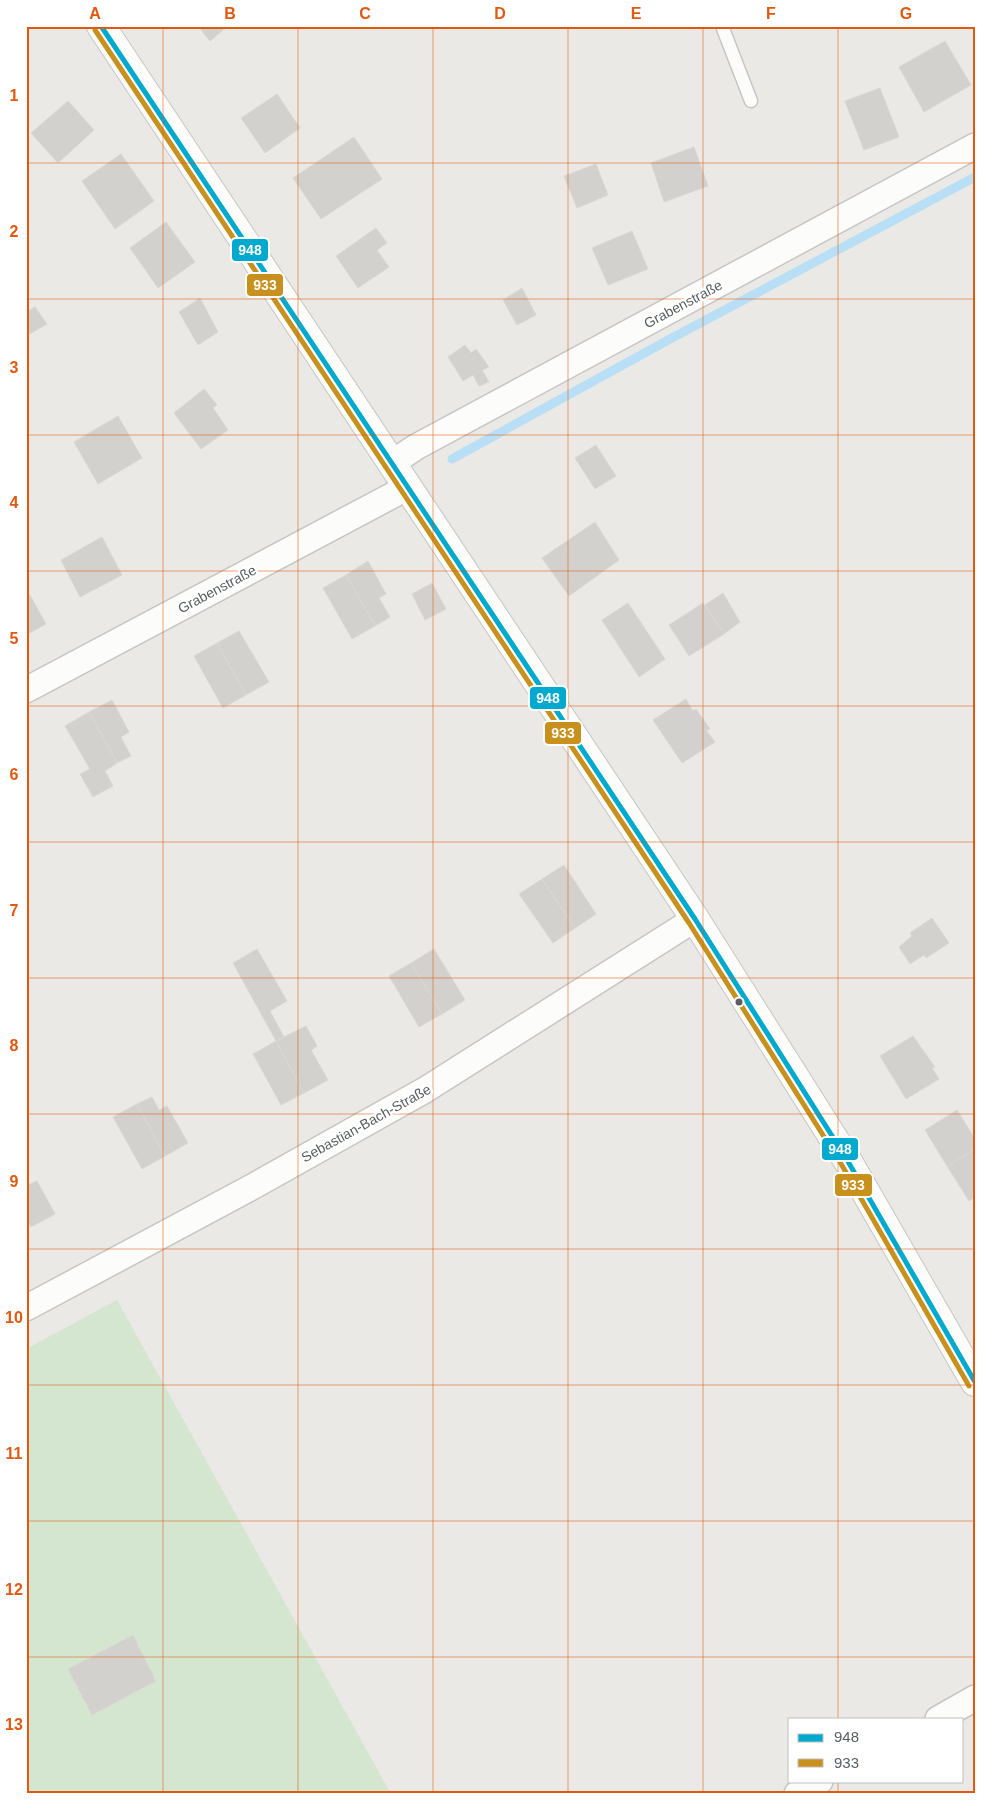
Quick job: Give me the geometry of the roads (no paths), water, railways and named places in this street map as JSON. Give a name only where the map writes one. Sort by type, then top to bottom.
[{"type":"street","points":[[100,26],[696,919],[846,1158],[975,1382]]},
{"type":"street","name":"Grabenstraße","points":[[392,463],[416,447],[975,146]]},
{"type":"street","name":"Grabenstraße","points":[[26,690],[393,495],[407,485]]},
{"type":"street","name":"Sebastian-Bach-Straße","points":[[26,1308],[252,1187],[425,1090],[696,919]]},
{"type":"street","points":[[940,1718],[975,1698]]},
{"type":"street","points":[[796,1794],[818,1782]]},
{"type":"lane","points":[[722,26],[751,101]]},
{"type":"waterway","points":[[452,459],[670,339],[975,177]]}]
